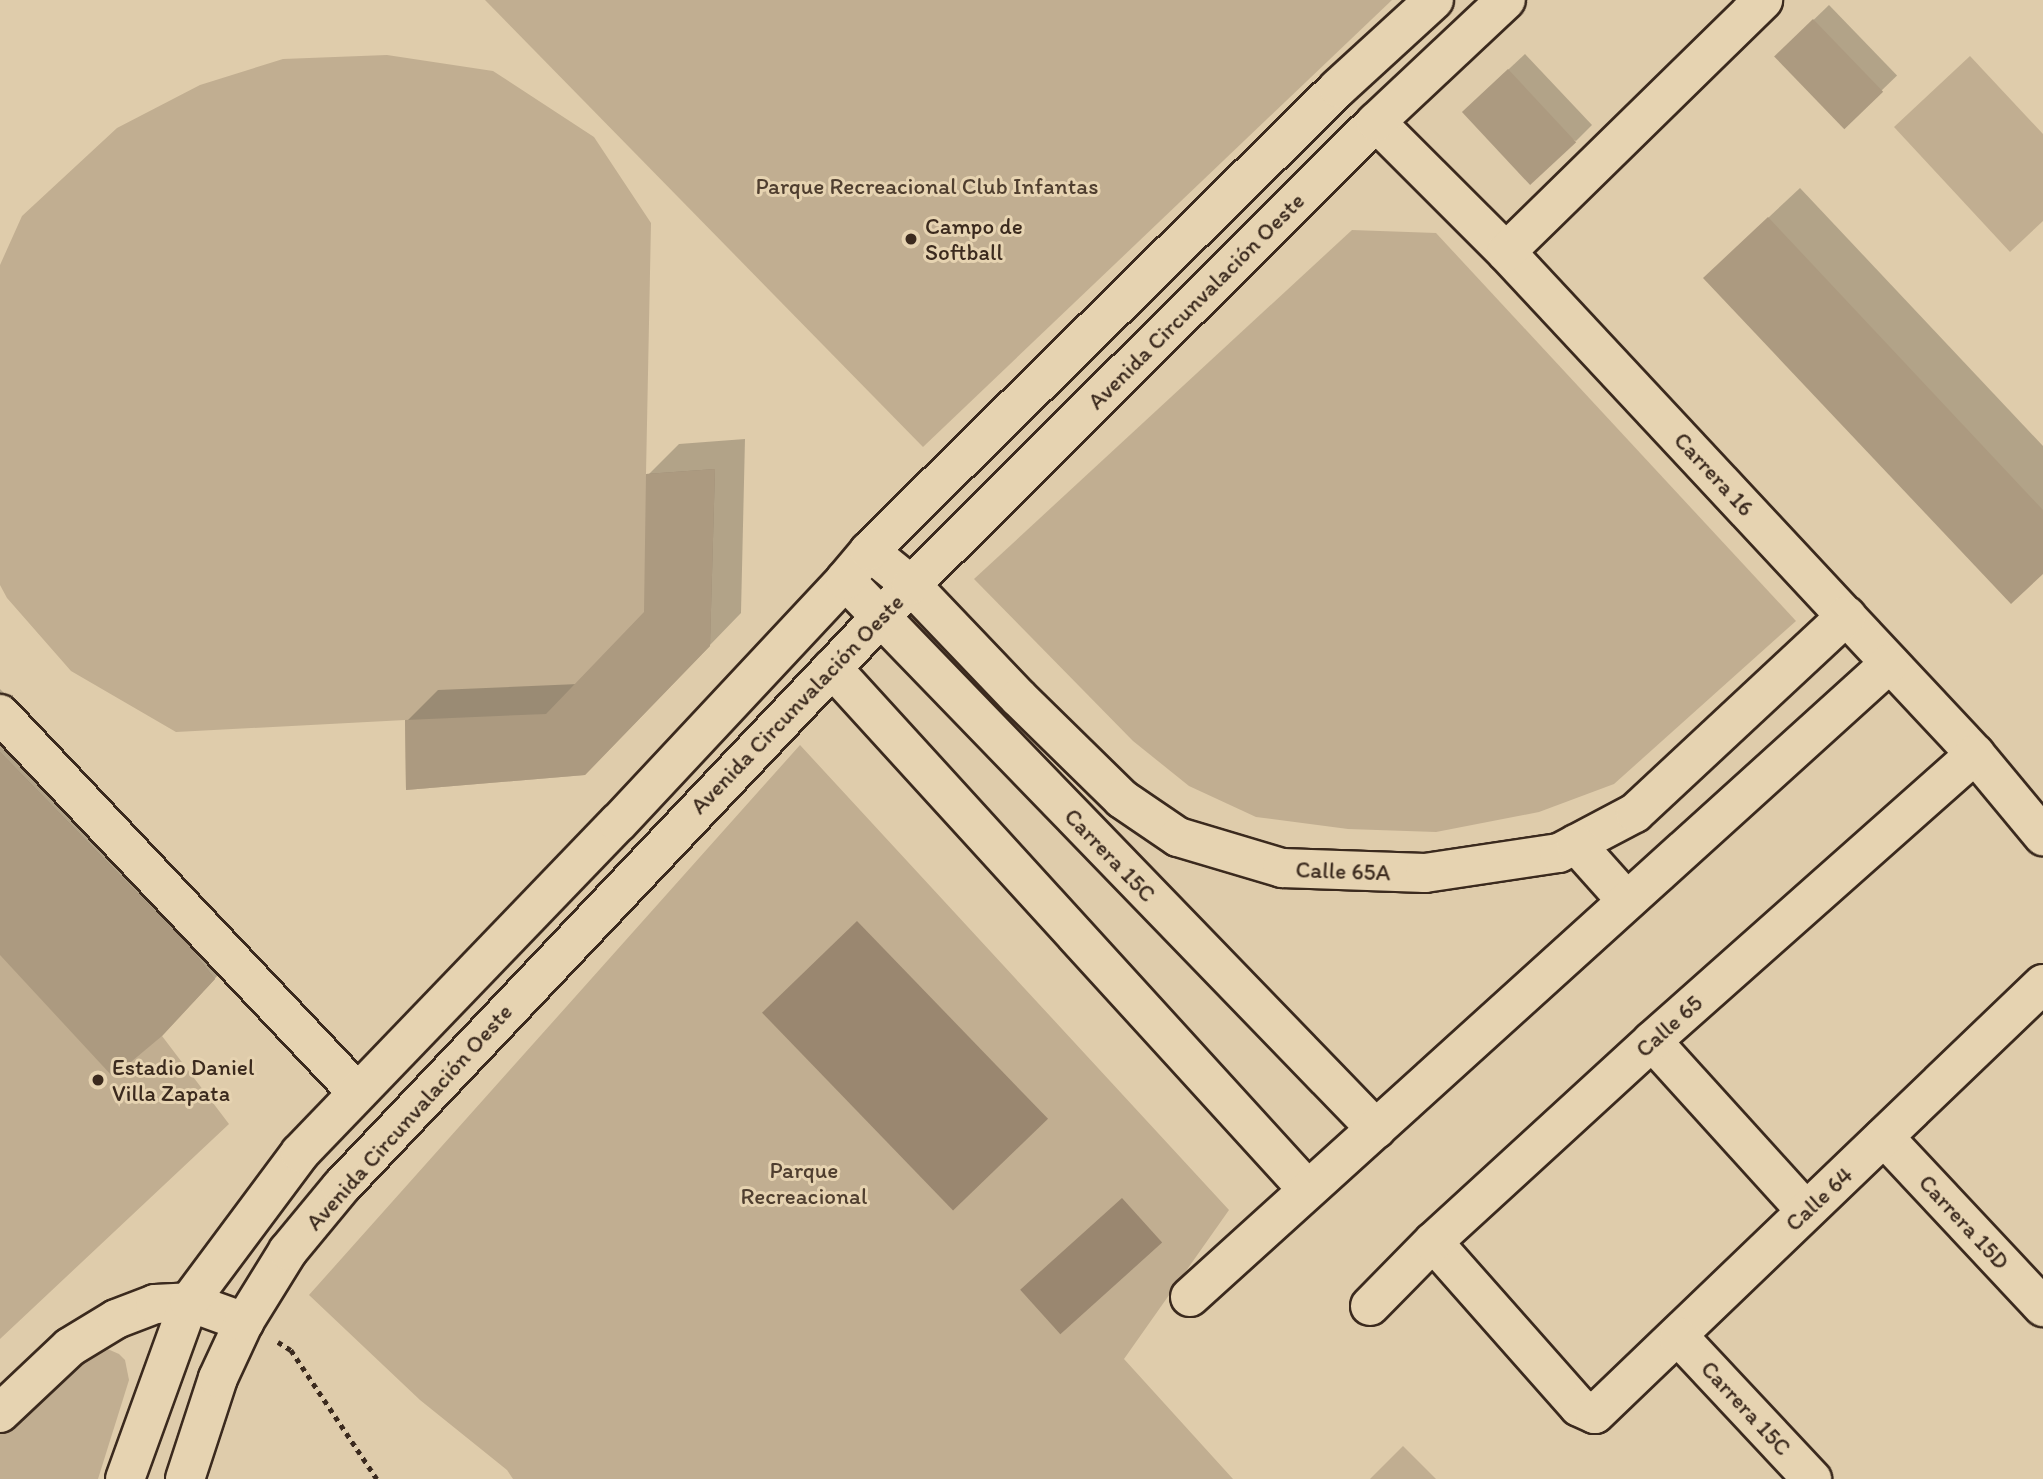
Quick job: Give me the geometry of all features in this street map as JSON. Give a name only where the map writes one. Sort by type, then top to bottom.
[{"type":"street","name":"Avenida Circunvalación Oeste","points":[[125,1479],[189,1302],[300,1153],[618,823],[869,551],[1338,88],[1434,0]]},
{"type":"street","name":"Avenida Circunvalación Oeste","points":[[185,1479],[218,1378],[244,1322],[288,1251],[341,1187],[911,585],[1376,122],[1506,0]]},
{"type":"street","points":[[1506,252],[1763,0]]},
{"type":"street","name":"Carrera 16","points":[[1376,122],[1506,252],[1846,615],[1975,754],[2043,836]]},
{"type":"street","name":"Calle 65A","points":[[869,551],[911,585],[1019,698],[1122,799],[1178,837],[1282,868],[1425,873],[1559,853],[1634,813],[1846,615]]},
{"type":"street","name":"Carrera 15C","points":[[845,580],[1376,1129]]},
{"type":"street","points":[[1190,1297],[1890,663]]},
{"type":"street","points":[[832,668],[1308,1190]]},
{"type":"street","points":[[0,714],[357,1093]]},
{"type":"street","name":"Calle 65","points":[[1370,1306],[1433,1242],[1652,1041],[1975,754]]},
{"type":"street","points":[[1576,844],[1627,901]]},
{"type":"street","name":"Calle 64","points":[[1433,1242],[1580,1407],[1595,1414],[1679,1337],[1805,1210],[2043,984]]},
{"type":"street","points":[[1652,1041],[1805,1210]]},
{"type":"street","name":"Carrera 15D","points":[[1884,1137],[2043,1307]]},
{"type":"street","points":[[0,1413],[70,1347],[116,1320],[155,1304],[189,1302],[244,1322]]},
{"type":"street","name":"Carrera 15C","points":[[1679,1337],[1812,1479]]},
{"type":"path","points":[[244,1322],[291,1350],[377,1479]]},
{"type":"green space","name":"Campo de Softball","points":[[485,0],[1392,0],[923,447]]},
{"type":"green space","points":[[387,55],[493,71],[594,137],[651,223],[646,474],[715,469],[710,646],[585,775],[406,790],[405,720],[176,732],[71,671],[7,598],[0,585],[0,265],[22,216],[117,128],[200,85],[283,59]]},
{"type":"green space","points":[[1970,56],[2043,134],[2043,221],[2010,252],[1894,127]]},
{"type":"green space","points":[[1352,230],[1436,233],[1796,621],[1614,784],[1539,812],[1436,832],[1348,829],[1256,817],[1189,786],[1133,741],[974,579]]},
{"type":"green space","name":"Parque Recreacional","points":[[800,745],[1229,1210],[1124,1359],[1233,1479],[513,1479],[507,1470],[420,1400],[309,1295]]},
{"type":"green space","name":"Estadio Daniel Villa Zapata","points":[[0,752],[187,944],[215,979],[162,1036],[229,1124],[0,1339]]},
{"type":"green space","points":[[103,1347],[119,1354],[125,1360],[129,1380],[98,1479],[0,1479],[0,1429],[81,1356]]},
{"type":"green space","points":[[1403,1446],[1436,1479],[1370,1479]]},
{"type":"shaded area","points":[[857,921],[1048,1119],[953,1211],[762,1013]]},
{"type":"shaded area","points":[[1122,1198],[1162,1243],[1060,1334],[1020,1290]]},
{"type":"building","points":[[1813,19],[1883,92],[1844,129],[1774,57]]},
{"type":"building","points":[[1508,69],[1576,142],[1530,185],[1462,112]]},
{"type":"building","points":[[1768,217],[2043,510],[2043,574],[2011,604],[1703,278]]},
{"type":"building","points":[[715,469],[710,646],[585,775],[406,790],[405,720],[546,714],[644,612],[646,474]]},
{"type":"building","points":[[0,752],[187,944],[215,979],[162,1036],[113,1077],[0,955]]},
{"type":"place","name":"Campo de Softball","points":[[911,239]]},
{"type":"place","name":"Estadio Daniel Villa Zapata","points":[[98,1080]]},
{"type":"park label","name":"Parque Recreacional Club Infantas","points":[[927,186]]}]
